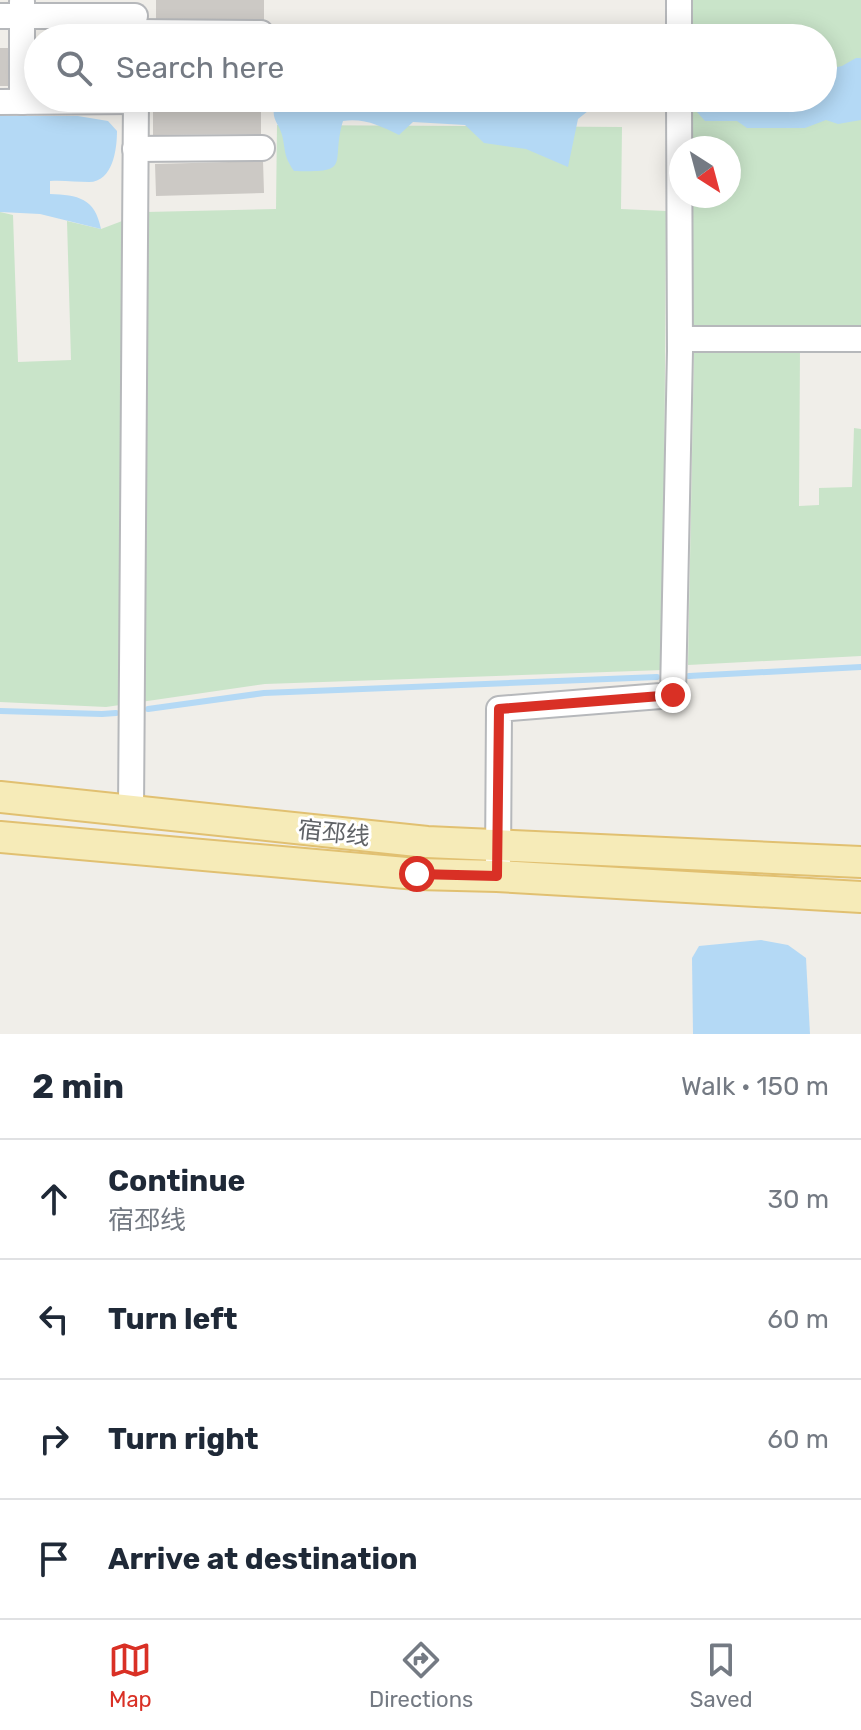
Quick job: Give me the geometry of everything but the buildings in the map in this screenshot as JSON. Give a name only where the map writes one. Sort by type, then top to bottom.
[{"type":"main road","name":"宿邳线","points":[[0,797],[427,842],[861,862]]},
{"type":"main road","name":"宿邳线","points":[[0,837],[417,874],[861,897]]},
{"type":"street","points":[[679,0],[679,24]]},
{"type":"street","points":[[11,102],[15,11],[158,24]]},
{"type":"street","points":[[131,811],[136,112]]},
{"type":"street","points":[[497,876],[499,709],[673,695],[680,339],[679,112]]},
{"type":"street","points":[[135,149],[262,148]]},
{"type":"street","points":[[680,339],[861,339]]},
{"type":"green space","points":[[689,0],[861,0],[861,337],[690,332],[690,208],[741,208],[741,136],[689,136],[689,112],[837,112],[837,24],[689,24]]},
{"type":"green space","points":[[277,125],[622,127],[621,209],[666,211],[663,670],[265,684],[106,707],[0,702],[0,212],[13,215],[18,362],[71,360],[67,221],[101,229],[146,212],[276,209]]},
{"type":"green space","points":[[800,348],[799,506],[819,505],[819,488],[852,487],[854,428],[861,429],[861,656],[688,665],[694,350]]},
{"type":"water","points":[[861,58],[861,120],[838,124],[826,120],[805,128],[747,128],[737,121],[705,121],[697,112],[837,112],[837,67]]},
{"type":"water","points":[[587,112],[578,119],[568,167],[526,149],[484,143],[465,125],[413,122],[399,135],[372,124],[351,120],[343,121],[336,163],[325,170],[313,171],[294,171],[285,153],[274,113]]},
{"type":"water","points":[[0,116],[78,116],[108,121],[117,131],[112,163],[104,177],[89,182],[50,181],[50,194],[77,197],[90,205],[101,229],[40,214],[0,212]]},
{"type":"water","points":[[761,940],[788,945],[806,958],[810,1034],[693,1034],[692,958],[699,946]]},
{"type":"waterway","points":[[689,676],[861,667]]},
{"type":"waterway","points":[[148,709],[264,693],[657,677]]},
{"type":"waterway","points":[[0,711],[116,713]]},
{"type":"route","points":[[417,874],[497,876],[499,709],[673,695]]}]
